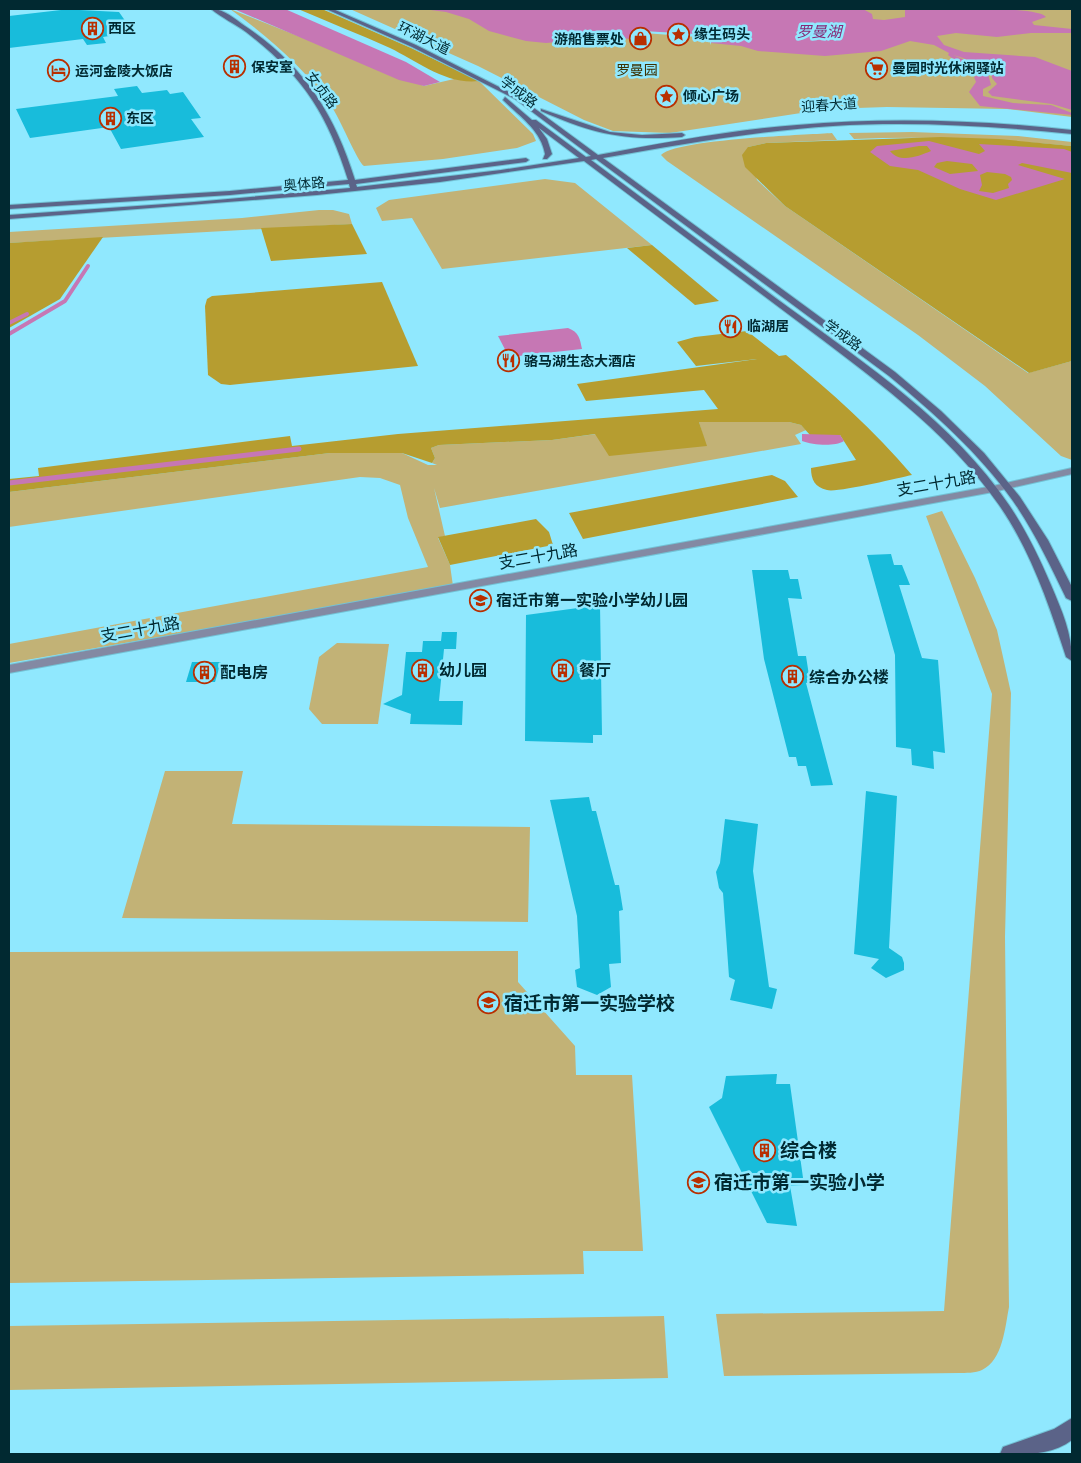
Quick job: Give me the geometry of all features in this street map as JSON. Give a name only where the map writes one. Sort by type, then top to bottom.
[{"type":"main road","name":"女贞路","points":[[214,9],[239,24],[266,46],[298,78],[318,102],[337,137],[354,191]]},
{"type":"main road","name":"环湖大道","points":[[329,9],[414,46],[480,80]]},
{"type":"main road","name":"学成路","points":[[480,80],[517,98],[600,158],[624,171],[892,374],[930,405],[1007,486],[1046,544],[1072,598]]},
{"type":"main road","name":"学成路","points":[[480,80],[607,177],[901,395],[949,441],[993,489],[1023,539],[1050,593],[1072,657]]},
{"type":"main road","points":[[517,98],[598,133],[623,138],[698,137]]},
{"type":"main road","points":[[505,99],[543,138],[549,154],[545,158]]},
{"type":"main road","name":"迎春大道","points":[[600,158],[698,137],[832,116],[970,116]]},
{"type":"main road","name":"迎春大道","points":[[1014,118],[1029,124],[1072,132]]},
{"type":"main road","name":"迎春大道","points":[[590,151],[758,130],[860,123],[1072,124]]},
{"type":"main road","points":[[630,159],[643,153],[698,137]]},
{"type":"main road","name":"奥体路","points":[[9,206],[230,193],[352,182],[590,151]]},
{"type":"main road","name":"奥体路","points":[[9,217],[189,206],[354,191],[600,158]]},
{"type":"main road","points":[[548,166],[581,168],[607,177]]},
{"type":"main road","points":[[1010,1454],[1060,1437],[1072,1428]]},
{"type":"street","name":"支二十九路","points":[[9,669],[993,489],[1072,471]]},
{"type":"green space","points":[[230,9],[424,86],[454,79],[479,81],[533,134],[536,141],[517,148],[443,159],[364,166],[335,112],[309,78],[272,42]]},
{"type":"green space","name":"罗曼园","points":[[350,9],[1072,9],[1072,117],[1007,109],[887,107],[827,109],[670,133],[613,131],[584,120],[478,66]]},
{"type":"green space","points":[[912,132],[1018,136],[1072,142],[1072,146],[963,139],[854,139],[849,133]]},
{"type":"green space","points":[[832,133],[837,140],[766,143],[748,147],[757,180],[785,206],[1028,373],[1072,361],[1072,460],[1061,456],[985,386],[918,335],[661,155],[691,145]]},
{"type":"green space","points":[[545,179],[575,183],[652,245],[442,269],[412,218],[382,221],[376,208],[389,200]]},
{"type":"green space","points":[[333,210],[349,214],[352,224],[9,243],[9,232],[242,218]]},
{"type":"green space","points":[[699,422],[789,422],[801,425],[806,430],[795,435],[801,444],[440,508],[434,488],[445,536],[438,538],[450,565],[453,586],[9,663],[9,644],[428,567],[408,518],[400,485],[380,478],[360,477],[9,527],[9,492],[330,453],[402,453],[428,465],[437,465],[432,463],[435,458],[431,448],[439,445],[552,440],[596,434],[706,446]]},
{"type":"green space","points":[[942,511],[975,578],[997,630],[1011,693],[1005,937],[1009,1307],[1002,1342],[995,1359],[982,1370],[974,1372],[724,1376],[716,1314],[944,1311],[992,694],[926,516]]},
{"type":"green space","points":[[337,643],[389,644],[378,724],[322,724],[309,709],[319,657]]},
{"type":"green space","points":[[165,771],[243,771],[232,824],[530,827],[528,922],[122,918]]},
{"type":"green space","points":[[518,951],[518,982],[575,1046],[576,1075],[632,1075],[643,1251],[583,1251],[584,1274],[9,1283],[9,952]]},
{"type":"green space","points":[[664,1316],[668,1378],[9,1390],[9,1326]]},
{"type":"shaded area","points":[[298,9],[322,9],[411,48],[479,81],[467,81],[443,76],[390,48]]},
{"type":"shaded area","points":[[941,137],[999,139],[1072,146],[1072,361],[1029,373],[785,206],[745,167],[742,155],[748,147],[766,143]]},
{"type":"shaded area","points":[[352,224],[367,254],[271,261],[261,228]]},
{"type":"shaded area","points":[[103,237],[60,299],[9,328],[9,243]]},
{"type":"shaded area","points":[[652,245],[719,301],[695,305],[627,248]]},
{"type":"shaded area","points":[[382,282],[418,366],[230,385],[221,384],[208,375],[205,306],[207,299],[212,296]]},
{"type":"shaded area","points":[[747,331],[779,356],[786,355],[819,383],[852,412],[898,458],[912,475],[855,487],[827,490],[819,487],[814,482],[811,468],[856,460],[840,435],[810,435],[801,425],[789,422],[699,422],[707,446],[609,456],[595,434],[552,440],[439,445],[431,448],[435,458],[432,463],[402,453],[330,453],[9,492],[9,479],[39,476],[38,468],[290,436],[292,446],[398,434],[718,409],[704,390],[586,401],[577,384],[757,359],[696,366],[677,342],[695,337]]},
{"type":"shaded area","points":[[772,475],[785,481],[798,497],[583,539],[569,513]]},
{"type":"shaded area","points":[[536,519],[549,532],[553,545],[450,565],[438,537]]},
{"type":"water","name":"罗曼湖","points":[[980,8],[1039,13],[1046,17],[1032,22],[1034,25],[1072,29],[1072,33],[1031,33],[997,37],[956,33],[937,36],[944,45],[964,52],[1035,57],[1072,71],[1072,110],[1052,104],[992,96],[988,92],[997,84],[992,78],[991,71],[953,55],[974,64],[988,74],[991,85],[983,89],[983,96],[1013,103],[1051,105],[1072,113],[1072,115],[980,106],[969,92],[976,82],[974,77],[980,71],[952,58],[948,55],[949,53],[934,45],[910,41],[881,51],[825,56],[758,51],[741,46],[711,43],[714,36],[642,31],[638,39],[607,38],[546,43],[526,41],[489,31],[469,19],[446,12],[423,9],[863,9],[872,14],[873,19],[884,20],[905,17],[905,9]]},
{"type":"water","points":[[234,9],[285,9],[406,62],[440,82],[424,86],[399,80]]},
{"type":"water","points":[[929,141],[979,154],[985,151],[979,144],[1064,149],[1072,152],[1072,173],[1022,163],[1018,165],[1065,179],[996,200],[960,189],[918,170],[890,166],[870,152],[877,146]],"holes":[[[927,146],[931,151],[910,158],[899,157],[890,151]],[[947,161],[972,164],[978,171],[950,174],[934,167],[937,163]],[[987,172],[1005,174],[1011,177],[1012,180],[1008,184],[1009,188],[993,193],[979,191],[982,185],[980,175]]]},
{"type":"water","points":[[568,328],[577,334],[582,349],[509,357],[498,336]]},
{"type":"water","points":[[802,434],[840,435],[844,441],[829,445],[812,444],[802,441]]},
{"type":"pier","points":[[642,31],[714,35],[710,45],[710,38],[644,33],[640,41],[637,41]]},
{"type":"building","name":"西区","points":[[60,9],[119,12],[133,32],[103,37],[106,43],[87,45],[83,39],[9,48],[9,16]]},
{"type":"building","name":"东区","points":[[137,86],[142,93],[167,90],[170,94],[183,92],[201,118],[191,119],[204,137],[121,149],[109,127],[30,138],[16,109],[118,96],[114,89]]},
{"type":"building","points":[[891,554],[894,565],[902,565],[910,585],[899,585],[922,658],[938,660],[945,753],[933,751],[934,769],[912,765],[911,749],[896,747],[895,655],[867,555]]},
{"type":"building","name":"综合办公楼","points":[[752,570],[788,570],[790,579],[798,579],[802,599],[788,598],[798,656],[806,656],[810,682],[806,683],[833,785],[811,786],[806,766],[798,766],[796,757],[789,757],[764,659]]},
{"type":"building","name":"餐厅","points":[[600,605],[602,735],[593,735],[593,743],[525,741],[526,615]]},
{"type":"building","name":"幼儿园","points":[[442,632],[457,632],[456,649],[444,649],[439,701],[463,701],[462,725],[410,724],[411,714],[383,704],[402,695],[406,652],[422,652],[423,641],[441,641]]},
{"type":"building","name":"配电房","points":[[192,662],[221,662],[215,682],[186,682]]},
{"type":"building","points":[[866,791],[897,796],[889,948],[902,957],[904,970],[886,978],[871,968],[879,959],[854,954]]},
{"type":"building","points":[[589,797],[592,811],[596,811],[615,885],[619,885],[623,910],[619,911],[621,963],[609,964],[611,987],[597,995],[577,987],[575,970],[580,968],[577,916],[550,800]]},
{"type":"building","points":[[725,819],[758,824],[753,871],[769,987],[777,989],[772,1009],[730,1000],[735,980],[729,977],[723,893],[719,888],[716,872],[720,863]]},
{"type":"building","name":"综合楼","points":[[777,1074],[776,1084],[790,1084],[804,1185],[790,1186],[797,1226],[767,1223],[709,1107],[722,1098],[726,1076]]},
{"type":"waterway","points":[[9,334],[65,301],[88,266]]},
{"type":"waterway","points":[[9,323],[27,314]]},
{"type":"waterway","points":[[9,483],[299,449]]},
{"type":"place","name":"西区","points":[[92,28]]},
{"type":"place","name":"缘生码头","points":[[678,34]]},
{"type":"place","name":"游船售票处","points":[[640,39]]},
{"type":"place","name":"保安室","points":[[235,67]]},
{"type":"place","name":"曼园时光休闲驿站","points":[[876,68]]},
{"type":"place","name":"运河金陵大饭店","points":[[59,71]]},
{"type":"place","name":"倾心广场","points":[[667,96]]},
{"type":"place","name":"东区","points":[[110,118]]},
{"type":"place","name":"临湖居","points":[[731,326]]},
{"type":"place","name":"骆马湖生态大酒店","points":[[508,361]]},
{"type":"place","name":"宿迁市第一实验小学幼儿园","points":[[480,600]]},
{"type":"place","name":"幼儿园","points":[[423,670]]},
{"type":"place","name":"餐厅","points":[[563,670]]},
{"type":"place","name":"配电房","points":[[204,672]]},
{"type":"place","name":"综合办公楼","points":[[793,677]]},
{"type":"place","name":"宿迁市第一实验学校","points":[[488,1003]]},
{"type":"place","name":"综合楼","points":[[764,1150]]},
{"type":"place","name":"宿迁市第一实验小学","points":[[698,1182]]}]
